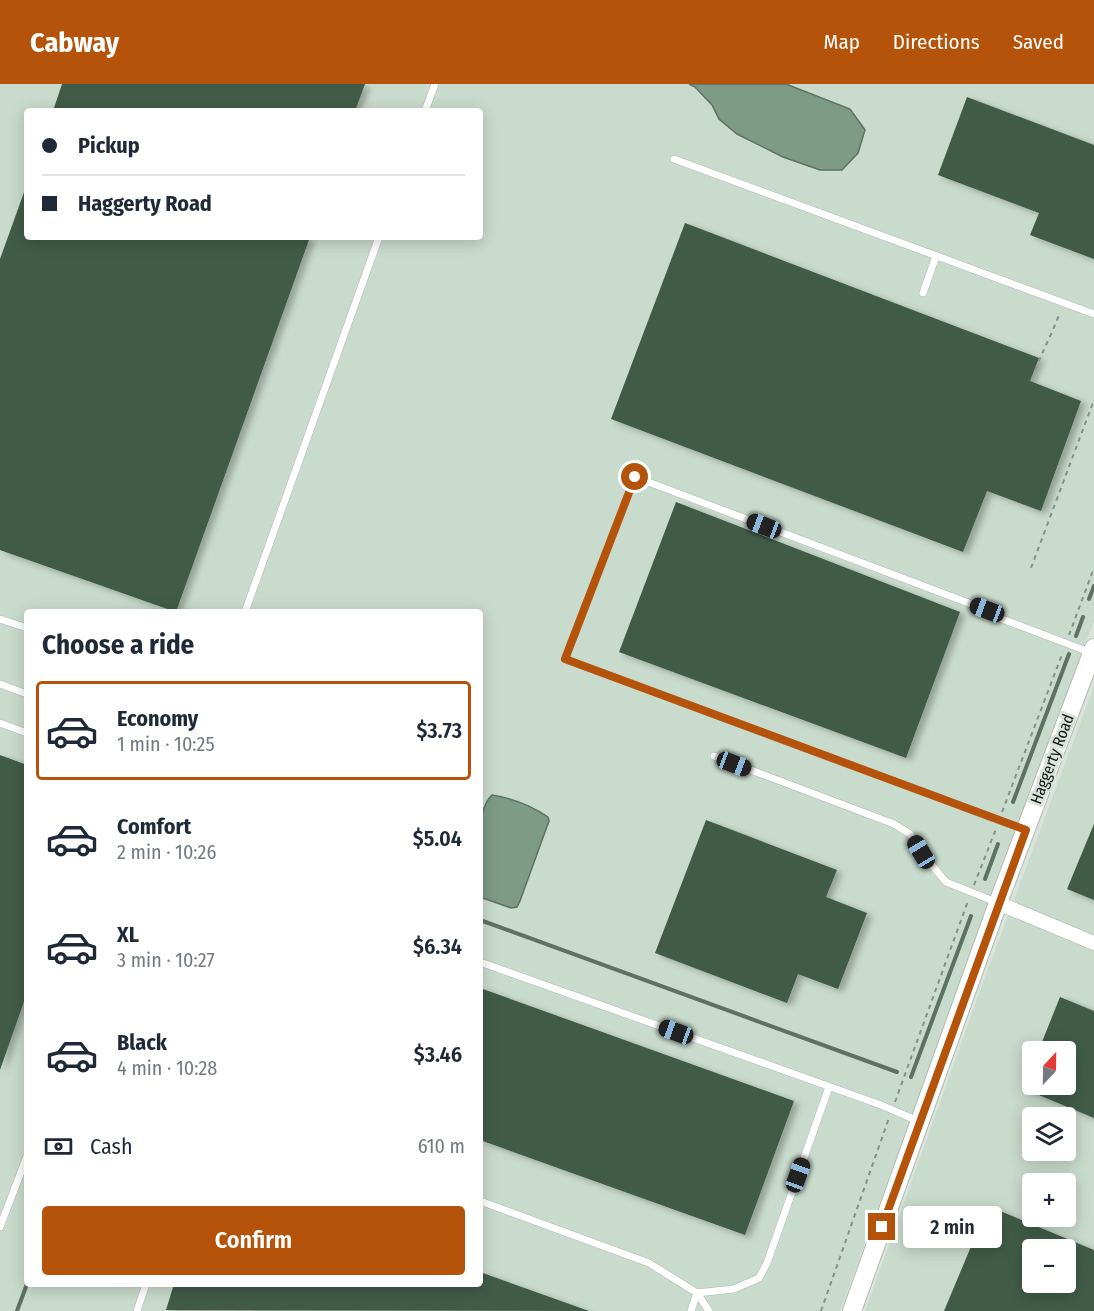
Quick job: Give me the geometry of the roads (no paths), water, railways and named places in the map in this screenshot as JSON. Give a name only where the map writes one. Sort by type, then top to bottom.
[{"type":"main road","name":"Haggerty Road","points":[[852,1311],[998,903],[1088,680],[1093,651]]},
{"type":"street","points":[[998,903],[1094,943]]},
{"type":"lane","points":[[426,108],[435,84]]},
{"type":"lane","points":[[674,159],[1094,314]]},
{"type":"lane","points":[[245,609],[378,240]]},
{"type":"lane","points":[[922,293],[936,256]]},
{"type":"lane","points":[[1026,830],[565,659],[635,477],[977,606],[1066,643],[1093,651]]},
{"type":"lane","points":[[0,619],[24,627]]},
{"type":"lane","points":[[0,684],[24,693]]},
{"type":"lane","points":[[0,723],[24,731]]},
{"type":"lane","points":[[714,756],[894,824],[910,834],[921,852],[946,882],[998,903]]},
{"type":"lane","points":[[483,963],[881,1105],[920,1122]]},
{"type":"lane","points":[[697,1293],[734,1289],[759,1278],[767,1263],[829,1087]]},
{"type":"lane","points":[[0,1227],[24,1164]]},
{"type":"lane","points":[[483,1202],[649,1263],[697,1293],[709,1311]]},
{"type":"lane","points":[[137,1311],[145,1287]]},
{"type":"lane","points":[[691,1311],[697,1293]]},
{"type":"waterway","points":[[1089,599],[1094,586]]},
{"type":"waterway","points":[[1076,636],[1083,617]]},
{"type":"waterway","points":[[1013,802],[1069,654]]},
{"type":"waterway","points":[[985,879],[998,844]]},
{"type":"waterway","points":[[911,1077],[971,916]]},
{"type":"waterway","points":[[483,921],[897,1072]]},
{"type":"waterway","points":[[17,1311],[26,1287]]}]
